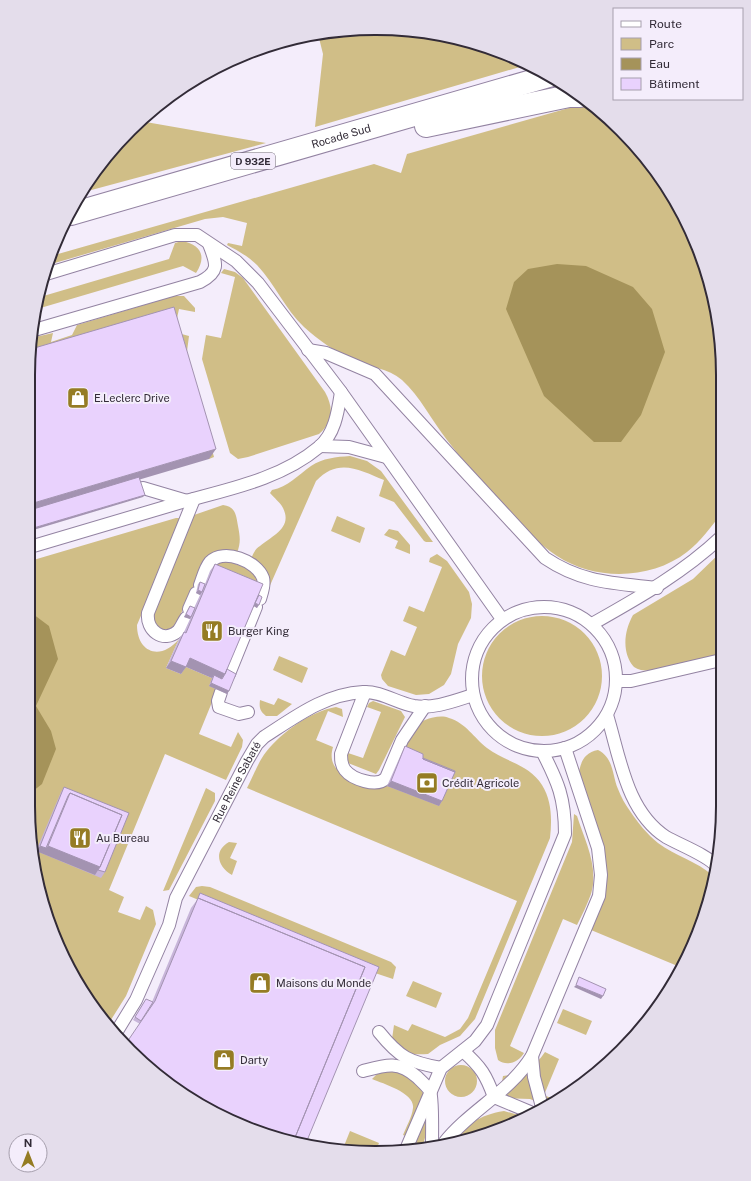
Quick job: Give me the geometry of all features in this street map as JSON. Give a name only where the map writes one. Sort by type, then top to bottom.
[{"type":"main road","name":"Rocade Sud","points":[[77,212],[132,195],[541,78]]},
{"type":"main road","points":[[373,127],[414,128],[571,96]]},
{"type":"main road","name":"Rocade Sud","points":[[80,207],[132,195]]},
{"type":"lane","points":[[51,272],[175,234],[197,234],[236,261],[258,283],[341,392],[502,619]]},
{"type":"lane","points":[[38,329],[205,279],[211,276],[216,262],[210,244]]},
{"type":"lane","points":[[308,350],[326,353],[375,374],[545,558],[572,574],[592,580],[656,588]]},
{"type":"lane","points":[[35,545],[191,500],[289,468],[320,446],[333,428],[338,413],[341,392]]},
{"type":"lane","points":[[320,446],[349,447],[386,457]]},
{"type":"lane","points":[[113,497],[143,488],[191,500]]},
{"type":"lane","points":[[191,500],[147,620],[153,631],[164,637],[172,635],[179,630],[211,562],[217,558],[231,556],[252,565],[261,574],[264,585],[229,674]]},
{"type":"lane","points":[[592,624],[656,588],[700,557],[716,542]]},
{"type":"lane","points":[[548,606],[579,615],[592,624],[603,636],[611,650],[616,665],[617,681],[614,699],[607,716],[596,730],[582,741],[565,748],[542,751],[523,748],[506,740],[491,728],[480,713],[474,695],[472,678],[474,661],[480,645],[486,636],[502,619],[516,611],[532,607],[548,606]]},
{"type":"lane","points":[[617,681],[631,681],[716,661]]},
{"type":"lane","points":[[221,692],[218,701],[220,707],[239,714],[248,712]]},
{"type":"lane","points":[[365,692],[341,754],[341,762],[348,772],[366,781],[378,783],[386,778],[402,740],[425,706]]},
{"type":"lane","name":"Rue Reine Sabaté","points":[[118,1029],[136,1000],[169,925],[176,898],[257,744],[264,737],[315,704],[337,696],[365,692],[384,696],[413,706],[432,707],[474,695]]},
{"type":"lane","points":[[607,716],[629,791],[646,820],[665,836],[711,863]]},
{"type":"lane","points":[[449,1137],[466,1119],[515,1080],[532,1056],[599,896],[602,875],[598,848],[565,748]]},
{"type":"lane","points":[[408,1144],[430,1092],[442,1068],[447,1062],[463,1051],[487,1026],[565,834],[565,810],[559,785],[542,751]]},
{"type":"lane","points":[[379,1032],[393,1049],[407,1060],[442,1068]]},
{"type":"lane","points":[[463,1051],[480,1066],[486,1074],[494,1097],[527,1111]]},
{"type":"lane","points":[[532,1056],[534,1077],[541,1103]]},
{"type":"lane","points":[[363,1072],[385,1065],[400,1066],[410,1071],[430,1092],[432,1141]]},
{"type":"green space","points":[[353,36],[398,36],[420,38],[464,47],[485,53],[520,67],[315,127],[323,54],[320,40]]},
{"type":"green space","points":[[582,104],[600,119],[632,151],[659,186],[681,225],[698,266],[709,309],[715,353],[716,520],[696,544],[687,552],[673,561],[657,568],[623,574],[588,570],[557,556],[542,545],[513,518],[484,486],[441,433],[415,393],[402,380],[391,373],[353,360],[315,337],[297,320],[257,265],[243,254],[227,245],[228,243],[242,246],[247,223],[223,217],[205,219],[54,263],[58,254],[374,164],[401,173],[407,154]]},
{"type":"green space","points":[[148,122],[266,143],[89,191],[119,151]]},
{"type":"green space","points":[[182,241],[198,248],[201,261],[196,273],[183,266],[42,307],[45,296],[169,259],[175,243]]},
{"type":"green space","points":[[224,269],[235,272],[243,278],[325,392],[331,409],[331,414],[327,425],[319,434],[238,459],[230,453],[202,359],[206,335],[221,338],[235,277],[221,273]]},
{"type":"green space","points":[[174,296],[184,296],[195,308],[195,312],[179,309],[174,332],[189,336],[186,359],[214,457],[209,459],[36,359],[37,337],[53,333],[51,342],[72,335],[77,325]]},
{"type":"green space","points":[[350,456],[367,461],[381,471],[433,542],[424,541],[394,502],[379,496],[384,480],[349,468],[333,469],[316,481],[268,590],[251,559],[253,553],[257,549],[280,531],[285,521],[283,508],[270,493],[272,490],[288,483],[320,461],[330,458]]},
{"type":"green space","points":[[223,505],[231,508],[236,515],[240,540],[237,553],[204,562],[175,627],[165,630],[160,628],[153,620],[153,614],[194,515]]},
{"type":"green space","points":[[337,516],[365,528],[360,543],[331,531]]},
{"type":"green space","points":[[180,518],[181,521],[137,625],[138,635],[146,648],[151,651],[158,652],[172,646],[179,639],[166,668],[181,674],[184,666],[212,678],[217,690],[199,734],[231,747],[238,732],[243,740],[242,747],[226,780],[165,754],[109,890],[124,897],[118,912],[140,920],[146,906],[153,910],[156,924],[126,996],[111,1020],[92,995],[70,956],[61,936],[47,894],[38,850],[35,806],[35,560]]},
{"type":"green space","points":[[389,529],[398,531],[410,545],[410,554],[395,548],[398,541],[384,535]]},
{"type":"green space","points":[[437,554],[447,561],[469,592],[472,604],[471,618],[458,644],[451,674],[444,685],[429,694],[416,695],[388,686],[382,679],[381,675],[391,650],[405,656],[417,627],[403,621],[409,606],[424,612],[442,567],[429,562],[430,558]]},
{"type":"green space","points":[[716,557],[716,656],[664,670],[642,670],[634,667],[628,657],[625,646],[626,632],[633,615],[693,579]]},
{"type":"green space","points":[[228,561],[251,570],[258,579],[258,592],[210,571],[215,564]]},
{"type":"green space","points":[[542,616],[565,620],[585,633],[598,653],[602,676],[598,699],[585,719],[565,732],[542,736],[519,732],[499,719],[486,699],[482,676],[486,653],[499,633],[519,620]]},
{"type":"green space","points":[[279,656],[308,668],[302,683],[273,670]]},
{"type":"green space","points":[[278,698],[292,704],[277,716],[266,716],[262,713],[260,709],[260,700],[274,705]]},
{"type":"green space","points":[[373,701],[401,711],[405,717],[376,774],[348,763],[345,760],[345,752],[363,758],[381,712],[367,707],[369,703]]},
{"type":"green space","points":[[336,707],[342,709],[343,717],[328,711],[316,740],[333,747],[333,764],[343,774],[350,778],[373,786],[403,749],[416,726],[425,720],[434,717],[446,717],[460,723],[494,753],[530,772],[542,785],[548,798],[551,818],[550,838],[475,1019],[460,1036],[440,1045],[428,1054],[411,1054],[403,1051],[392,1039],[394,1025],[408,1031],[412,1024],[445,1037],[460,1029],[468,1018],[517,901],[247,788],[263,756],[280,737],[307,718],[326,709]]},
{"type":"green space","points":[[598,750],[603,753],[610,762],[616,784],[626,806],[646,832],[665,848],[700,866],[709,873],[698,915],[676,965],[591,930],[606,878],[578,778],[583,760],[588,754]]},
{"type":"green space","points":[[206,788],[215,793],[215,801],[169,890],[163,891]]},
{"type":"green space","points":[[574,814],[577,816],[590,854],[593,874],[591,894],[577,925],[563,919],[510,1046],[524,1053],[516,1061],[509,1063],[501,1062],[498,1060],[495,1048],[495,1030],[572,842]]},
{"type":"green space","points":[[229,842],[237,843],[230,858],[237,861],[232,875],[223,868],[219,859],[221,850]]},
{"type":"green space","points":[[196,887],[210,887],[391,962],[396,967],[393,979],[375,973],[189,896]]},
{"type":"green space","points":[[413,981],[442,993],[436,1008],[406,996]]},
{"type":"green space","points":[[563,1009],[592,1021],[586,1035],[557,1023]]},
{"type":"green space","points":[[545,1052],[559,1059],[544,1095],[550,1098],[540,1103],[530,1099],[499,1098],[503,1076],[516,1074],[527,1070],[541,1058]]},
{"type":"green space","points":[[458,1065],[464,1065],[474,1072],[477,1081],[476,1087],[470,1094],[464,1097],[458,1097],[448,1090],[445,1084],[445,1078],[452,1068]]},
{"type":"green space","points":[[399,1069],[421,1089],[425,1097],[428,1113],[427,1130],[424,1142],[416,1143],[417,1141],[403,1135],[413,1108],[412,1103],[409,1098],[398,1090],[372,1079],[378,1073]]},
{"type":"green space","points":[[504,1111],[518,1115],[485,1128],[457,1136],[480,1118]]},
{"type":"green space","points":[[350,1131],[379,1143],[376,1146],[345,1144]]},
{"type":"water","points":[[557,264],[586,266],[633,287],[652,309],[665,352],[641,415],[621,442],[594,442],[544,396],[506,309],[514,282],[528,269]]},
{"type":"water","points":[[35,616],[49,626],[58,659],[36,706],[51,731],[56,749],[42,784],[35,790]]},
{"type":"building","points":[[174,307],[216,449],[35,503],[35,376],[37,347]]},
{"type":"building","points":[[139,477],[145,495],[35,528],[35,508]]},
{"type":"building","points":[[215,564],[263,584],[225,674],[190,658],[186,667],[171,661],[184,632],[186,633]]},
{"type":"building","points":[[200,582],[205,584],[202,592],[198,590]]},
{"type":"building","points":[[259,595],[262,597],[259,605],[255,603]]},
{"type":"building","points":[[190,606],[195,608],[191,617],[186,614]]},
{"type":"building","points":[[227,669],[236,674],[229,691],[211,683],[214,675],[222,679]]},
{"type":"building","points":[[405,746],[423,754],[423,759],[455,772],[442,801],[391,781]]},
{"type":"building","points":[[423,759],[455,771],[455,772]]},
{"type":"building","points":[[64,787],[129,813],[105,872],[98,870],[122,815],[70,793],[46,848],[40,846]]},
{"type":"building","name":"Au Bureau","points":[[70,793],[122,815],[100,867],[48,846]]},
{"type":"building","points":[[200,893],[379,967],[308,1139],[296,1136],[365,967],[198,898]]},
{"type":"building","points":[[198,898],[365,967],[296,1136],[266,1128],[225,1111],[186,1089],[151,1062],[129,1040],[155,1001]]},
{"type":"building","points":[[579,977],[606,989],[603,996],[576,985]]},
{"type":"building","points":[[146,999],[153,1002],[141,1021],[135,1017]]},
{"type":"place","name":"E.Leclerc Drive","points":[[78,398]]},
{"type":"place","name":"Burger King","points":[[212,631]]},
{"type":"place","name":"Crédit Agricole","points":[[427,783]]},
{"type":"place","name":"Au Bureau","points":[[80,838]]},
{"type":"place","name":"Maisons du Monde","points":[[260,983]]},
{"type":"place","name":"Darty","points":[[224,1060]]}]
